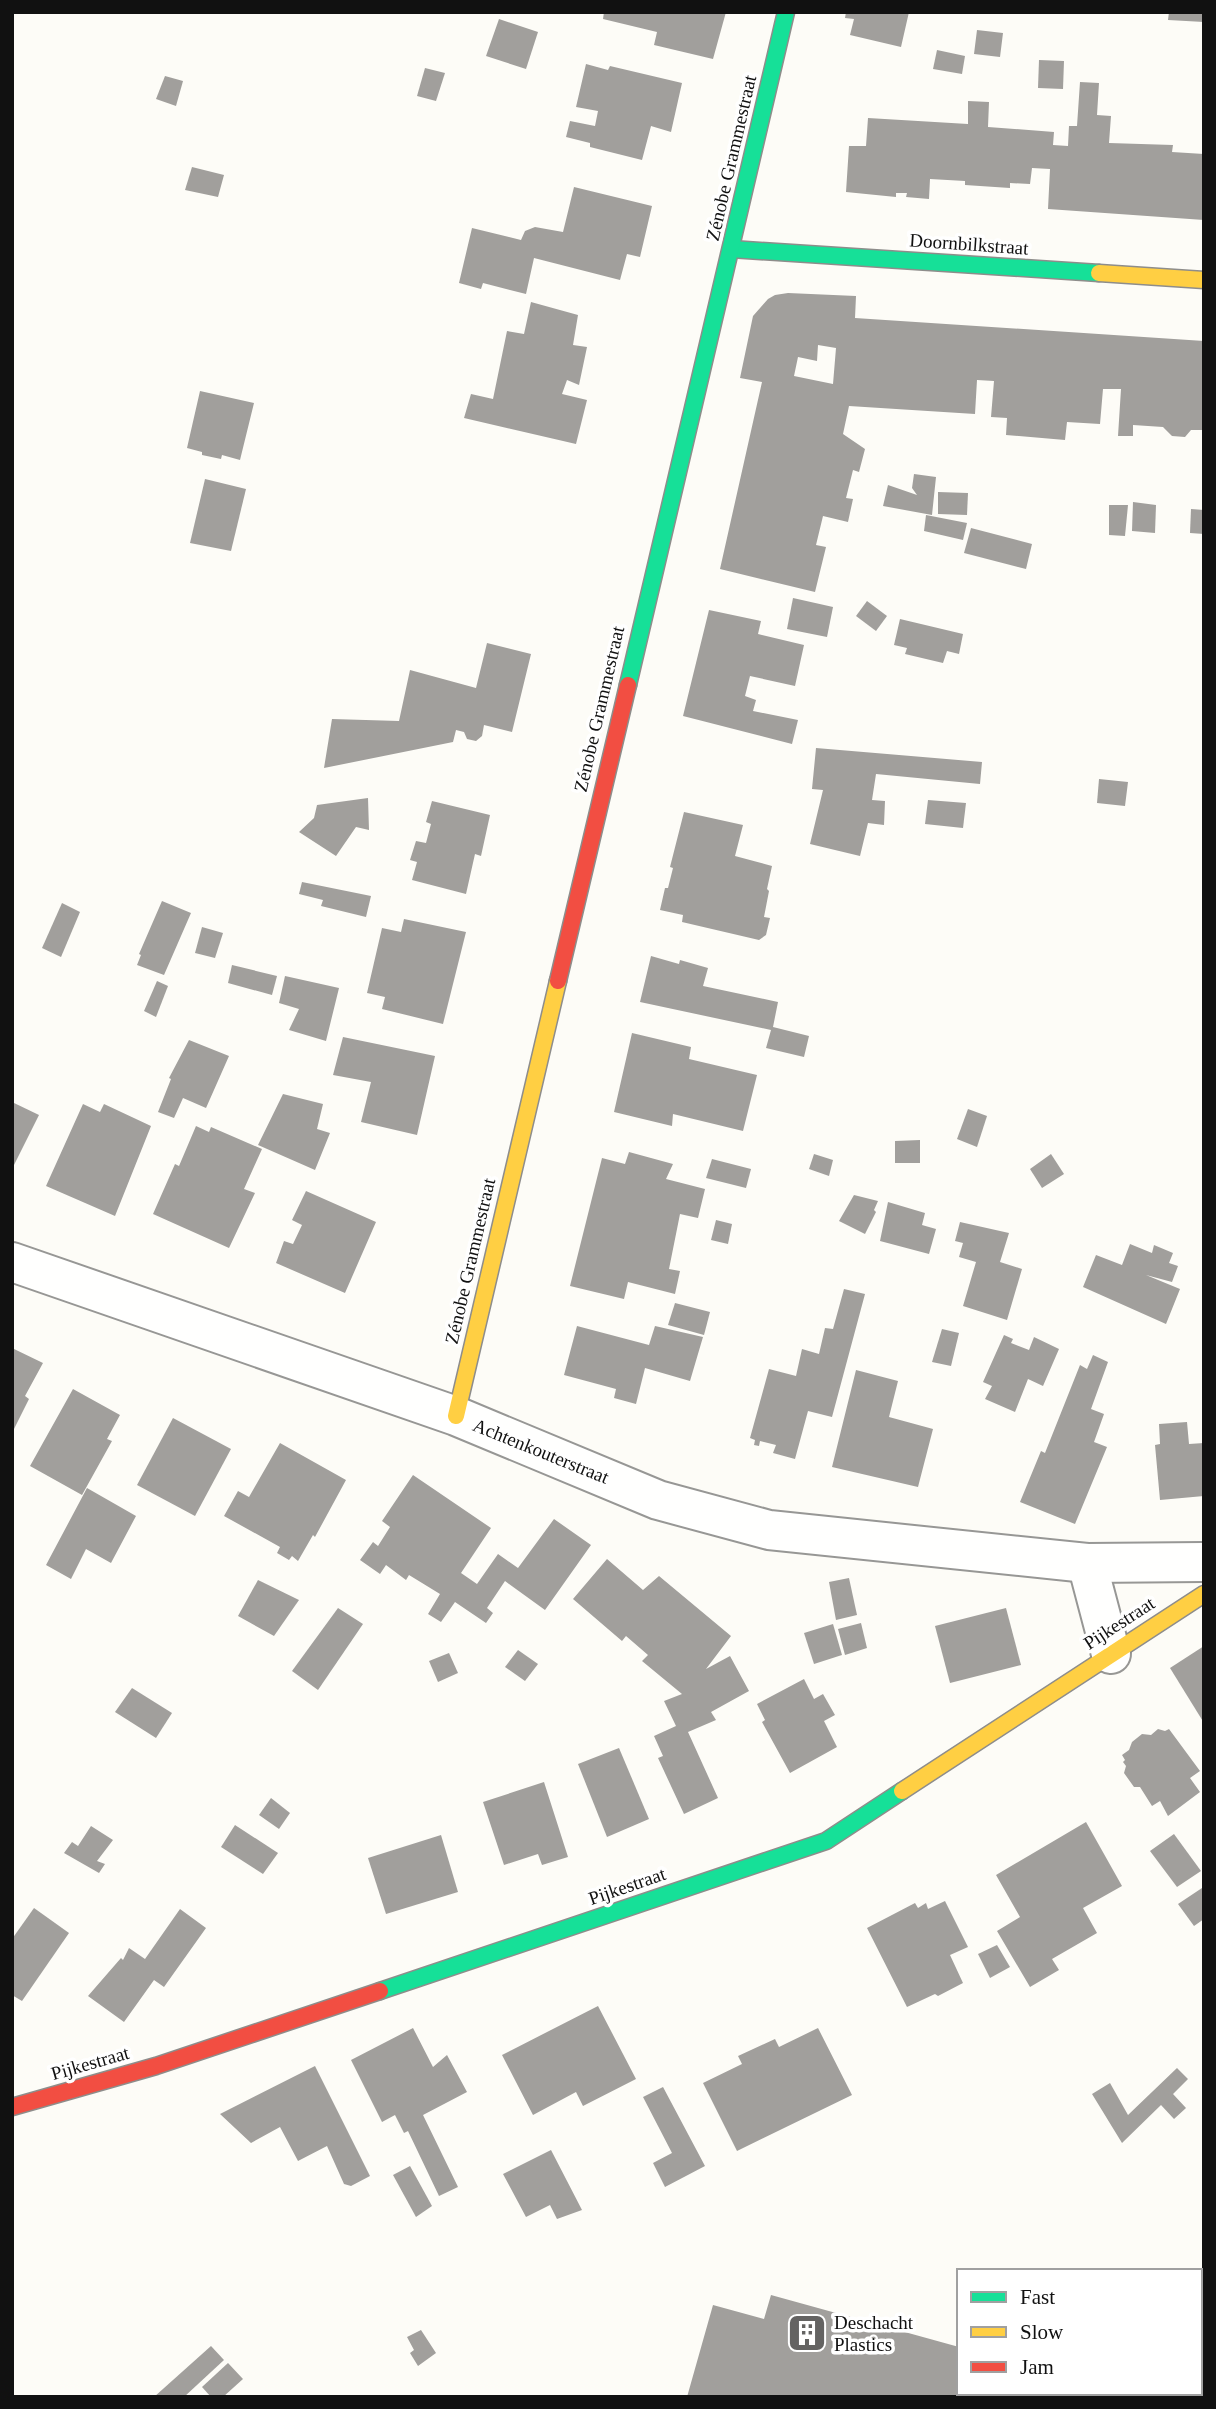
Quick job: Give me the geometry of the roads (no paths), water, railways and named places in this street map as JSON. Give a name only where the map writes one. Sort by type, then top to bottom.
[{"type":"street","name":"Zénobe Grammestraat","points":[[456,1416],[786,12]]},
{"type":"street","name":"Doornbilkstraat","points":[[731,249],[1204,280]]},
{"type":"street","name":"Achtenkouterstraat","points":[[12,1262],[456,1416],[658,1500],[769,1530],[1087,1563],[1204,1562]]},
{"type":"street","points":[[1087,1563],[1111,1654]]},
{"type":"street","name":"Pijkestraat","points":[[12,2107],[156,2066],[826,1841],[1204,1594]]},
{"type":"place","name":"Deschacht Plastics","points":[[807,2333]]}]
